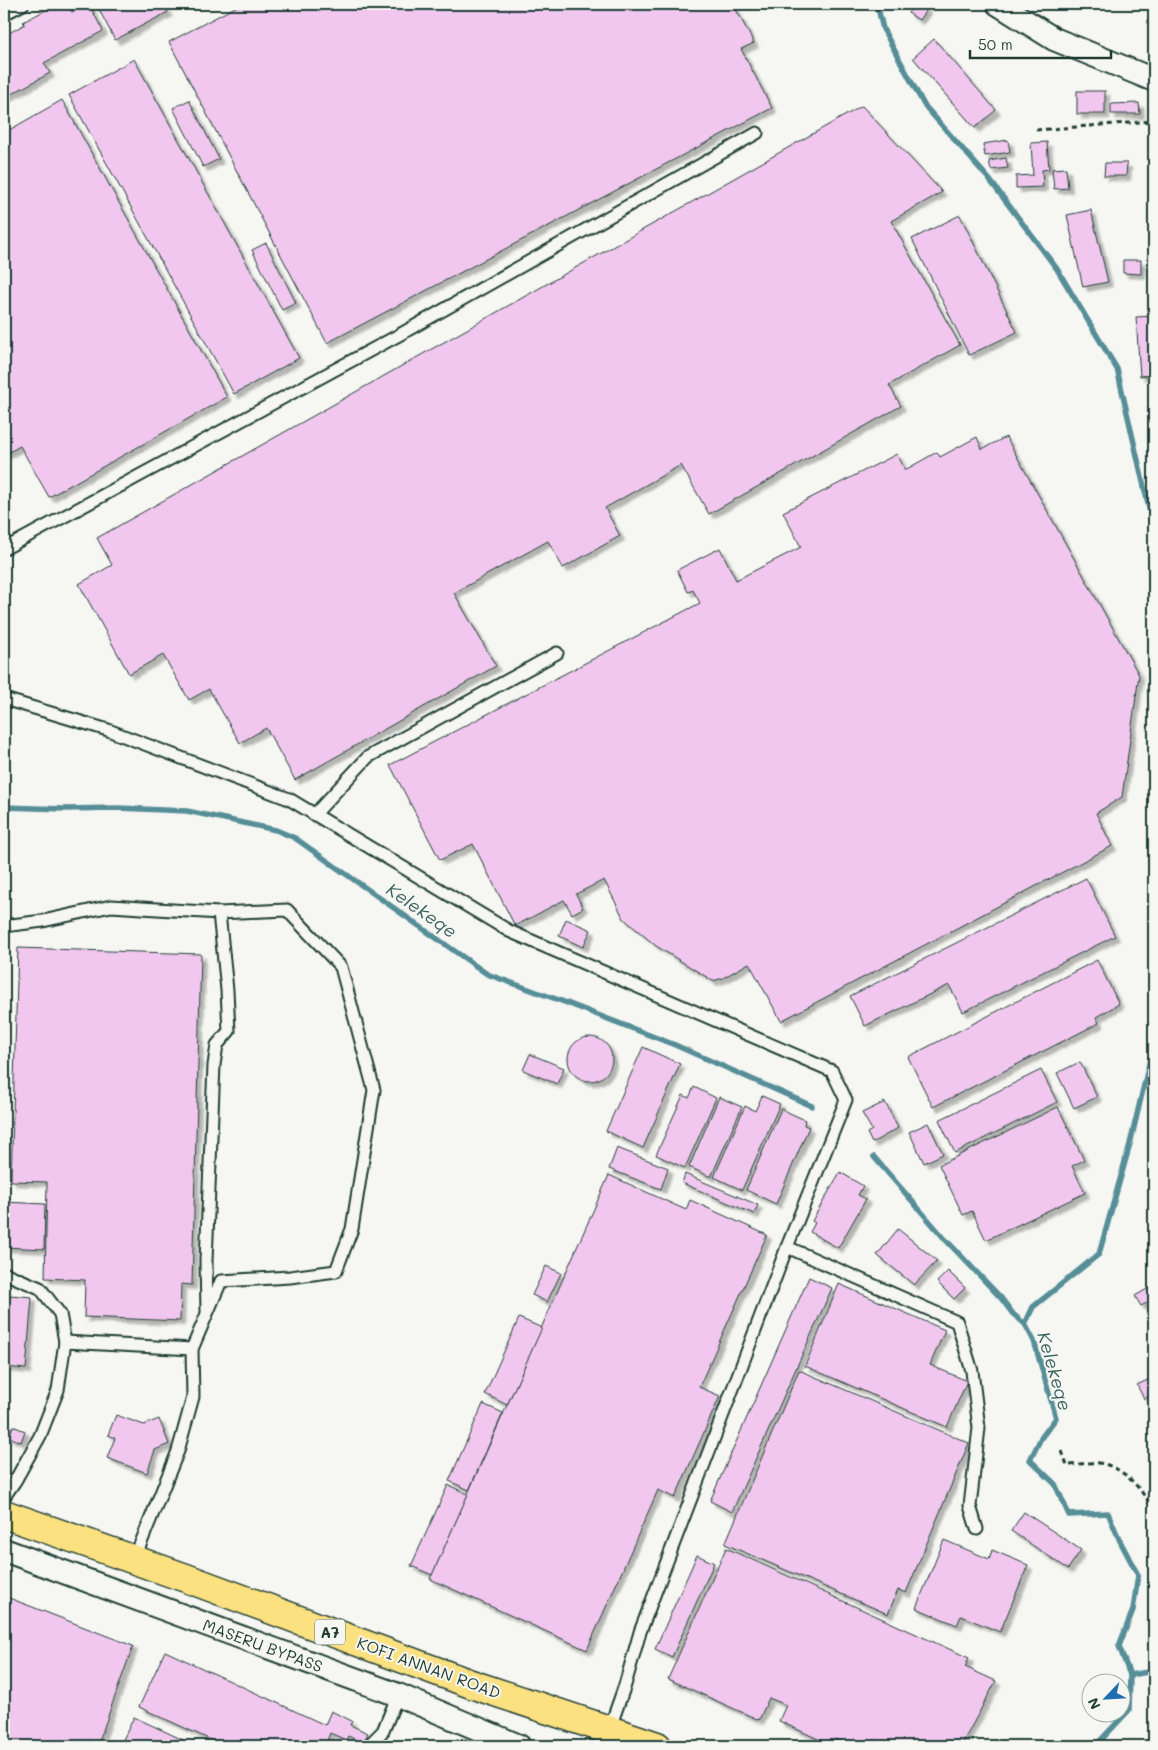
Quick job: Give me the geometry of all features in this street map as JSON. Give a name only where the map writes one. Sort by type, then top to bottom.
[{"type":"main road","name":"KOFI ANNAN ROAD","points":[[4,1514],[471,1684],[657,1746]]},
{"type":"street","points":[[998,4],[1054,38],[1154,80]]},
{"type":"street","name":"MASERU BYPASS","points":[[4,1550],[398,1695],[519,1746]]},
{"type":"lane","points":[[4,14],[23,4]]},
{"type":"lane","points":[[4,549],[399,335],[757,133]]},
{"type":"lane","points":[[314,815],[368,757],[557,653]]},
{"type":"lane","points":[[4,699],[108,730],[289,799],[509,931],[832,1071],[846,1100],[787,1247],[640,1632],[625,1685],[609,1730]]},
{"type":"lane","points":[[4,926],[43,921],[111,906],[219,913],[286,910],[341,967],[374,1090],[352,1229],[336,1272],[222,1281],[192,1349],[192,1397],[188,1415],[172,1466],[134,1560]]},
{"type":"lane","points":[[207,1316],[206,1261],[214,1065],[217,1045],[229,1031],[219,913]]},
{"type":"lane","points":[[787,1247],[957,1322],[972,1371],[979,1428],[970,1506],[977,1529]]},
{"type":"lane","points":[[4,1273],[40,1288],[60,1314],[65,1342],[58,1390],[40,1436],[4,1497]]},
{"type":"lane","points":[[65,1342],[192,1349]]},
{"type":"lane","points":[[368,1746],[383,1731],[398,1695]]},
{"type":"path","points":[[1036,130],[1154,121]]},
{"type":"path","points":[[1062,1450],[1067,1465],[1099,1463],[1118,1470],[1142,1490],[1154,1511]]},
{"type":"path","points":[[1154,1547],[1154,1557]]},
{"type":"building","points":[[57,4],[67,4],[72,12],[89,4],[103,31],[44,63],[50,73],[4,98],[4,36],[25,24],[23,22]]},
{"type":"building","points":[[96,4],[163,4],[168,12],[115,40]]},
{"type":"building","points":[[241,4],[733,4],[754,43],[741,49],[772,108],[327,343],[169,42]]},
{"type":"building","points":[[914,4],[927,9],[919,20],[908,13]]},
{"type":"building","points":[[934,39],[996,110],[975,128],[913,58]]},
{"type":"building","points":[[134,59],[299,358],[234,394],[69,95]]},
{"type":"building","points":[[1077,91],[1105,91],[1105,114],[1077,114]]},
{"type":"building","points":[[62,100],[227,397],[49,497],[20,446],[4,455],[4,133]]},
{"type":"building","points":[[189,100],[219,159],[203,167],[173,108]]},
{"type":"building","points":[[1139,103],[1140,114],[1111,114],[1111,104]]},
{"type":"building","points":[[862,106],[942,192],[891,221],[960,345],[889,385],[901,406],[709,514],[681,465],[605,508],[620,536],[563,568],[548,541],[454,593],[496,666],[295,780],[266,728],[240,743],[209,689],[189,700],[163,655],[129,674],[79,584],[112,565],[97,538]]},
{"type":"building","points":[[1008,140],[1010,152],[985,156],[983,144]]},
{"type":"building","points":[[1047,142],[1049,169],[1042,170],[1043,187],[1016,188],[1016,176],[1033,175],[1031,143]]},
{"type":"building","points":[[1006,158],[1008,168],[991,170],[989,161]]},
{"type":"building","points":[[1105,163],[1127,163],[1126,176],[1104,176]]},
{"type":"building","points":[[1066,168],[1068,188],[1054,189],[1052,169]]},
{"type":"building","points":[[1091,210],[1108,282],[1083,287],[1067,215]]},
{"type":"building","points":[[960,215],[1017,332],[969,355],[912,239]]},
{"type":"building","points":[[266,243],[296,303],[282,310],[252,250]]},
{"type":"building","points":[[1123,260],[1141,260],[1141,274],[1123,273]]},
{"type":"building","points":[[1154,316],[1154,375],[1140,376],[1136,317]]},
{"type":"building","points":[[977,437],[982,449],[1006,437],[1139,675],[1122,797],[1096,813],[1112,846],[781,1021],[749,963],[723,978],[713,981],[656,946],[624,919],[604,880],[576,894],[583,908],[572,914],[564,900],[515,926],[473,844],[440,860],[390,765],[700,603],[693,590],[688,592],[677,570],[720,548],[736,580],[801,547],[783,512],[897,454],[905,470],[937,452],[940,457]]},
{"type":"building","points":[[1086,878],[1115,936],[963,1012],[949,985],[865,1026],[850,996]]},
{"type":"building","points":[[566,919],[591,930],[583,947],[559,936]]},
{"type":"building","points":[[18,948],[201,954],[192,1285],[181,1284],[180,1321],[84,1317],[85,1280],[45,1278],[47,1182],[11,1181]]},
{"type":"building","points":[[1097,960],[1119,1004],[1096,1017],[1099,1023],[933,1107],[908,1057]]},
{"type":"building","points":[[586,1037],[594,1037],[606,1043],[612,1059],[606,1075],[594,1081],[586,1081],[574,1075],[568,1063],[568,1055],[574,1043]]},
{"type":"building","points":[[643,1047],[680,1064],[643,1148],[606,1131]]},
{"type":"building","points":[[530,1054],[564,1068],[557,1084],[523,1070]]},
{"type":"building","points":[[1080,1062],[1097,1097],[1074,1108],[1057,1073]]},
{"type":"building","points":[[1041,1070],[1057,1102],[955,1153],[939,1120]]},
{"type":"building","points":[[694,1087],[716,1098],[685,1168],[656,1155],[683,1095],[689,1098]]},
{"type":"building","points":[[762,1096],[780,1104],[742,1190],[714,1177],[745,1106],[755,1111]]},
{"type":"building","points":[[719,1097],[742,1107],[711,1177],[689,1167]]},
{"type":"building","points":[[885,1102],[898,1128],[872,1143],[867,1133],[872,1130],[862,1113]]},
{"type":"building","points":[[1058,1107],[1084,1160],[1072,1166],[1085,1193],[986,1240],[972,1211],[963,1215],[939,1165]]},
{"type":"building","points":[[781,1109],[805,1120],[804,1125],[809,1127],[776,1204],[746,1190]]},
{"type":"building","points":[[928,1123],[943,1154],[924,1163],[909,1132]]},
{"type":"building","points":[[617,1148],[668,1168],[661,1189],[609,1169]]},
{"type":"building","points":[[840,1172],[863,1186],[858,1195],[866,1199],[838,1248],[810,1232],[815,1223],[812,1221]]},
{"type":"building","points":[[685,1174],[758,1205],[754,1214],[682,1183]]},
{"type":"building","points":[[609,1175],[686,1210],[690,1200],[767,1235],[699,1387],[720,1396],[675,1498],[658,1490],[587,1650],[430,1579]]},
{"type":"building","points":[[4,1202],[45,1204],[44,1249],[4,1247]]},
{"type":"building","points":[[898,1229],[937,1261],[914,1285],[877,1255]]},
{"type":"building","points":[[546,1266],[561,1273],[547,1302],[532,1295]]},
{"type":"building","points":[[948,1271],[965,1288],[954,1299],[937,1282]]},
{"type":"building","points":[[809,1277],[832,1288],[732,1512],[710,1501]]},
{"type":"building","points":[[839,1284],[945,1330],[930,1365],[967,1381],[947,1427],[805,1366]]},
{"type":"building","points":[[1154,1285],[1154,1299],[1141,1306],[1135,1296]]},
{"type":"building","points":[[10,1295],[32,1297],[26,1369],[4,1367]]},
{"type":"building","points":[[519,1318],[542,1328],[507,1405],[485,1394]]},
{"type":"building","points":[[799,1370],[969,1443],[906,1593],[898,1590],[888,1614],[725,1544]]},
{"type":"building","points":[[1154,1377],[1154,1393],[1144,1399],[1137,1385]]},
{"type":"building","points":[[483,1404],[503,1413],[469,1490],[449,1481]]},
{"type":"building","points":[[116,1415],[144,1425],[159,1419],[169,1444],[155,1450],[147,1473],[107,1458],[115,1438],[108,1435]]},
{"type":"building","points":[[4,1421],[10,1423],[6,1437],[4,1437]]},
{"type":"building","points":[[13,1426],[25,1431],[21,1442],[9,1437]]},
{"type":"building","points":[[448,1485],[468,1494],[432,1575],[411,1566]]},
{"type":"building","points":[[1024,1512],[1081,1550],[1068,1569],[1011,1531]]},
{"type":"building","points":[[944,1540],[989,1559],[992,1550],[1028,1565],[1000,1632],[961,1616],[957,1625],[916,1608]]},
{"type":"building","points":[[726,1548],[969,1658],[965,1667],[996,1681],[961,1746],[887,1746],[875,1740],[873,1746],[852,1746],[835,1739],[831,1745],[779,1721],[786,1705],[769,1698],[759,1720],[668,1679]]},
{"type":"building","points":[[697,1555],[714,1563],[672,1657],[655,1649]]},
{"type":"building","points":[[4,1596],[133,1646],[98,1744],[88,1740],[85,1746],[4,1746]]},
{"type":"building","points":[[165,1651],[325,1725],[331,1711],[352,1721],[350,1725],[368,1733],[363,1743],[348,1736],[346,1740],[330,1733],[325,1746],[318,1743],[317,1746],[224,1746],[139,1707]]},
{"type":"building","points":[[134,1717],[196,1746],[120,1746]]},
{"type":"waterway","points":[[877,4],[883,29],[924,105],[989,179],[1057,269],[1117,369],[1154,530]]},
{"type":"waterway","name":"Kelekeqe","points":[[4,807],[187,811],[276,830],[295,838],[487,974],[675,1045],[812,1106]]},
{"type":"waterway","points":[[1025,1324],[1033,1307],[1099,1254],[1130,1144],[1154,1043]]},
{"type":"waterway","name":"Kelekeqe","points":[[874,1157],[945,1239],[1001,1298],[1013,1314],[1025,1324],[1034,1341],[1056,1418],[1041,1438],[1030,1460],[1055,1484],[1069,1515],[1108,1513],[1138,1575],[1133,1610],[1119,1646],[1130,1675],[1129,1710],[1100,1741],[1098,1746]]},
{"type":"waterway","points":[[1130,1675],[1154,1671]]}]
